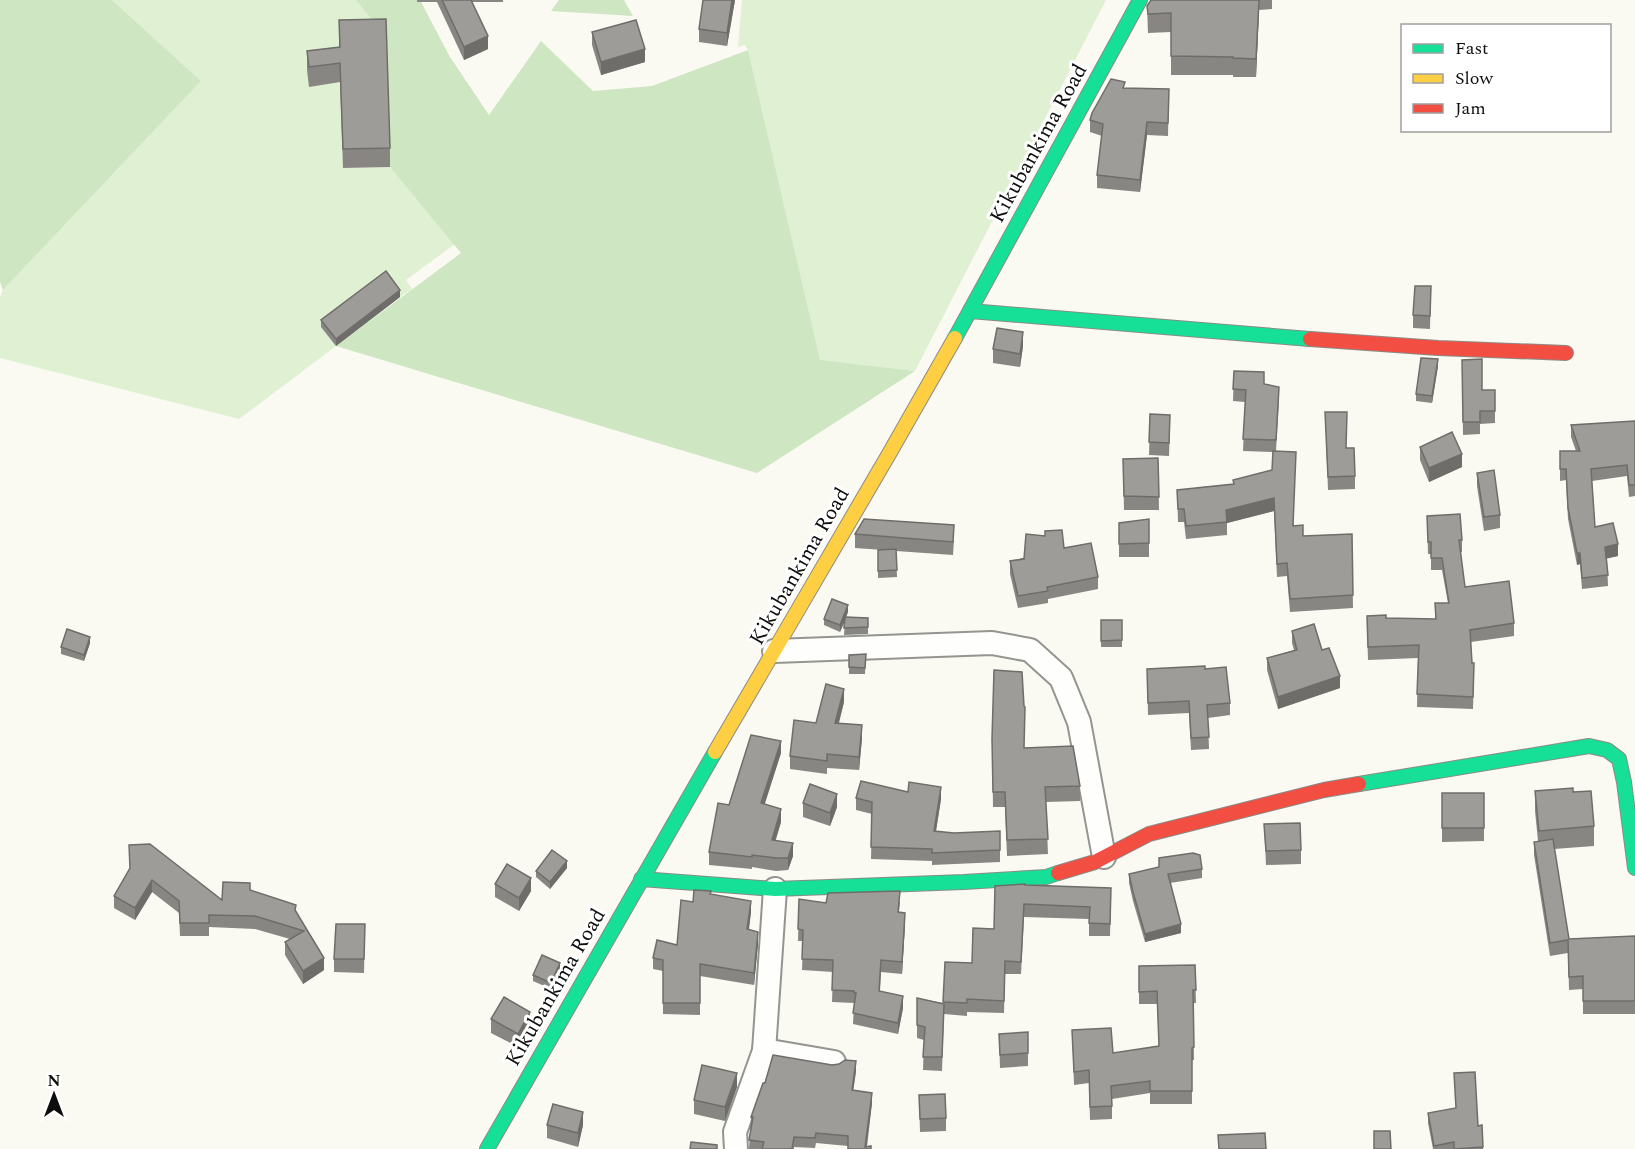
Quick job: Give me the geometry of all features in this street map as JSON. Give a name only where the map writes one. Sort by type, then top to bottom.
[{"type":"street","name":"Kikubankima Road","points":[[487,1149],[640,879],[970,311],[1140,0]]},
{"type":"street","points":[[970,311],[1438,348],[1566,353]]},
{"type":"street","points":[[774,651],[992,643],[1030,650],[1061,678],[1079,722],[1104,857]]},
{"type":"street","points":[[640,879],[776,889],[1046,877],[1095,862],[1149,834],[1324,790],[1559,753],[1589,746],[1607,750],[1619,759],[1635,868]]},
{"type":"street","points":[[736,1149],[735,1132],[764,1050],[776,889]]},
{"type":"street","points":[[764,1050],[834,1062]]},
{"type":"green space","points":[[0,0],[112,0],[201,81],[3,290],[0,282]]},
{"type":"green space","points":[[112,0],[356,0],[386,38],[343,168],[390,167],[455,244],[406,280],[412,289],[400,297],[386,278],[336,346],[239,419],[0,358],[0,297],[3,290],[201,81]]},
{"type":"green space","points":[[356,0],[420,0],[450,57],[489,115],[541,41],[593,91],[652,86],[748,50],[820,360],[915,371],[757,473],[336,346],[461,253],[390,167],[386,38]]},
{"type":"green space","points":[[559,0],[624,0],[633,16],[551,11]]},
{"type":"green space","points":[[742,0],[1106,0],[915,371],[820,361],[748,50],[745,45],[738,47]]},
{"type":"building","points":[[442,0],[471,0],[488,36],[464,47]]},
{"type":"building","points":[[703,0],[732,0],[727,33],[699,29]]},
{"type":"building","points":[[1151,0],[1259,0],[1256,59],[1171,56],[1171,13],[1148,14],[1147,6]]},
{"type":"building","points":[[386,19],[390,148],[343,149],[340,63],[309,67],[307,51],[340,47],[339,20]]},
{"type":"building","points":[[636,20],[645,49],[601,62],[592,32]]},
{"type":"building","points":[[1111,79],[1125,82],[1123,88],[1169,89],[1168,123],[1147,122],[1140,180],[1097,175],[1103,124],[1090,120]]},
{"type":"building","points":[[386,271],[400,290],[336,339],[321,320]]},
{"type":"building","points":[[1415,286],[1431,286],[1430,316],[1413,315]]},
{"type":"building","points":[[997,328],[1023,332],[1020,354],[993,349]]},
{"type":"building","points":[[1421,358],[1438,359],[1432,396],[1416,394]]},
{"type":"building","points":[[1482,359],[1482,390],[1495,390],[1495,411],[1480,411],[1480,422],[1463,422],[1462,360]]},
{"type":"building","points":[[1234,371],[1264,372],[1264,384],[1279,387],[1276,440],[1243,439],[1246,390],[1233,389]]},
{"type":"building","points":[[1325,412],[1347,412],[1346,448],[1354,448],[1355,476],[1328,477]]},
{"type":"building","points":[[1150,414],[1170,415],[1169,443],[1149,442]]},
{"type":"building","points":[[1635,421],[1635,485],[1629,485],[1627,465],[1591,469],[1595,527],[1613,523],[1618,544],[1605,547],[1608,575],[1582,578],[1580,553],[1577,553],[1568,508],[1566,469],[1560,469],[1560,451],[1580,451],[1571,425]]},
{"type":"building","points":[[1452,432],[1462,454],[1429,468],[1420,447]]},
{"type":"building","points":[[1273,451],[1296,452],[1293,526],[1303,525],[1303,536],[1352,534],[1353,595],[1290,599],[1287,563],[1277,564],[1274,498],[1226,510],[1227,522],[1186,526],[1184,509],[1178,509],[1177,490],[1234,484],[1233,480],[1272,470]]},
{"type":"building","points":[[1158,458],[1159,497],[1124,496],[1123,459]]},
{"type":"building","points":[[1494,470],[1500,515],[1484,517],[1477,473]]},
{"type":"building","points":[[1460,514],[1462,540],[1459,540],[1465,587],[1509,581],[1514,623],[1470,630],[1472,663],[1474,663],[1473,697],[1417,694],[1419,645],[1368,647],[1367,616],[1386,615],[1386,618],[1436,619],[1435,603],[1449,603],[1442,558],[1431,558],[1427,516]]},
{"type":"building","points":[[864,519],[954,525],[953,542],[855,534]]},
{"type":"building","points":[[1149,519],[1149,543],[1119,544],[1119,523]]},
{"type":"building","points":[[1062,530],[1064,548],[1091,543],[1098,577],[1047,587],[1048,591],[1018,596],[1010,561],[1024,559],[1026,534],[1045,536],[1045,531]]},
{"type":"building","points":[[896,549],[897,570],[878,571],[878,550]]},
{"type":"building","points":[[832,599],[848,605],[840,625],[824,619]]},
{"type":"building","points":[[845,617],[868,618],[868,627],[844,628]]},
{"type":"building","points":[[1101,620],[1122,620],[1122,640],[1101,641]]},
{"type":"building","points":[[1314,624],[1322,650],[1329,648],[1340,676],[1278,697],[1267,658],[1297,650],[1292,631]]},
{"type":"building","points":[[67,629],[90,637],[84,655],[61,647]]},
{"type":"building","points":[[866,654],[865,668],[849,667],[849,655]]},
{"type":"building","points":[[1205,666],[1205,669],[1226,667],[1230,703],[1207,705],[1209,737],[1191,738],[1189,701],[1148,703],[1147,669]]},
{"type":"building","points":[[994,670],[1022,672],[1025,707],[1024,748],[1073,746],[1080,786],[1045,787],[1048,839],[1007,840],[1005,792],[993,792]]},
{"type":"building","points":[[826,684],[844,689],[835,723],[862,725],[859,757],[827,754],[827,761],[790,756],[794,720],[816,723]]},
{"type":"building","points":[[751,735],[781,741],[761,803],[781,809],[772,840],[793,843],[788,858],[709,852],[718,803],[729,805]]},
{"type":"building","points":[[861,781],[908,792],[909,782],[941,787],[934,831],[954,833],[1000,831],[1000,850],[932,853],[932,849],[871,847],[872,802],[856,798]]},
{"type":"building","points":[[810,784],[837,794],[830,813],[803,803]]},
{"type":"building","points":[[1573,788],[1573,792],[1591,791],[1594,826],[1539,831],[1535,791]]},
{"type":"building","points":[[1442,793],[1484,793],[1484,828],[1442,828]]},
{"type":"building","points":[[1300,823],[1301,850],[1266,851],[1264,824]]},
{"type":"building","points":[[1553,839],[1569,939],[1635,936],[1635,1001],[1583,1001],[1583,976],[1569,977],[1568,940],[1550,943],[1534,842]]},
{"type":"building","points":[[150,844],[222,900],[223,882],[250,883],[250,890],[296,905],[295,910],[324,958],[303,971],[285,942],[304,931],[255,916],[209,915],[209,923],[180,923],[179,901],[152,880],[135,908],[114,896],[130,868],[129,845]]},
{"type":"building","points":[[552,850],[567,861],[550,882],[536,871]]},
{"type":"building","points":[[1193,853],[1200,855],[1202,869],[1168,874],[1181,924],[1145,934],[1129,874],[1159,867],[1159,858]]},
{"type":"building","points":[[507,864],[531,878],[519,898],[495,884]]},
{"type":"building","points":[[1025,884],[1111,888],[1110,924],[1089,923],[1090,907],[1024,904],[1021,962],[1005,961],[1004,1001],[967,999],[967,1003],[943,1002],[945,962],[972,963],[973,928],[994,929],[995,886]]},
{"type":"building","points":[[694,890],[711,891],[710,894],[751,901],[747,929],[758,932],[754,973],[700,964],[700,1003],[663,1003],[663,960],[653,958],[657,940],[677,945],[681,900],[693,902]]},
{"type":"building","points":[[900,891],[898,912],[905,913],[902,962],[881,960],[879,991],[903,996],[898,1023],[853,1013],[856,993],[832,990],[833,960],[802,959],[803,930],[798,929],[799,899],[826,903],[828,893]]},
{"type":"building","points":[[336,924],[365,924],[364,959],[334,959]]},
{"type":"building","points":[[542,955],[560,963],[551,983],[533,975]]},
{"type":"building","points":[[1195,965],[1192,1091],[1150,1091],[1150,1081],[1111,1086],[1112,1106],[1090,1107],[1089,1070],[1074,1072],[1072,1030],[1111,1028],[1113,1053],[1159,1046],[1157,991],[1139,992],[1139,966]]},
{"type":"building","points":[[504,997],[530,1012],[518,1034],[491,1019]]},
{"type":"building","points":[[917,998],[944,1004],[942,1057],[923,1057],[925,1027],[917,1025]]},
{"type":"building","points":[[1028,1032],[1028,1053],[1000,1055],[999,1034]]},
{"type":"building","points":[[773,1055],[832,1065],[845,1060],[856,1061],[852,1090],[872,1093],[865,1147],[871,1146],[871,1149],[848,1149],[848,1136],[816,1133],[815,1138],[794,1137],[792,1149],[762,1149],[764,1142],[749,1140],[753,1117],[751,1117],[763,1083],[765,1083]]},
{"type":"building","points":[[702,1065],[737,1073],[725,1107],[694,1100]]},
{"type":"building","points":[[1475,1072],[1478,1126],[1482,1125],[1483,1147],[1454,1149],[1454,1142],[1434,1146],[1428,1113],[1456,1108],[1454,1073]]},
{"type":"building","points":[[945,1094],[946,1118],[920,1119],[919,1095]]},
{"type":"building","points":[[553,1104],[583,1112],[578,1133],[547,1125]]},
{"type":"building","points":[[1374,1131],[1390,1131],[1391,1149],[1374,1149]]},
{"type":"building","points":[[1265,1133],[1266,1149],[1219,1149],[1218,1135]]},
{"type":"building","points":[[691,1142],[717,1145],[717,1149],[690,1149]]},
{"type":"traffic: fast","points":[[955,338],[1140,0]]},
{"type":"traffic: fast","points":[[970,311],[1310,339]]},
{"type":"traffic: fast","points":[[1359,784],[1589,746],[1607,750],[1619,759],[1635,868]]},
{"type":"traffic: fast","points":[[487,1149],[715,752]]},
{"type":"traffic: fast","points":[[641,879],[775,889],[964,882],[1046,877],[1058,873]]},
{"type":"traffic: slow","points":[[715,752],[955,338]]},
{"type":"traffic: jam","points":[[1310,339],[1438,348],[1566,353]]},
{"type":"traffic: jam","points":[[1058,873],[1095,862],[1149,834],[1324,790],[1359,784]]}]
